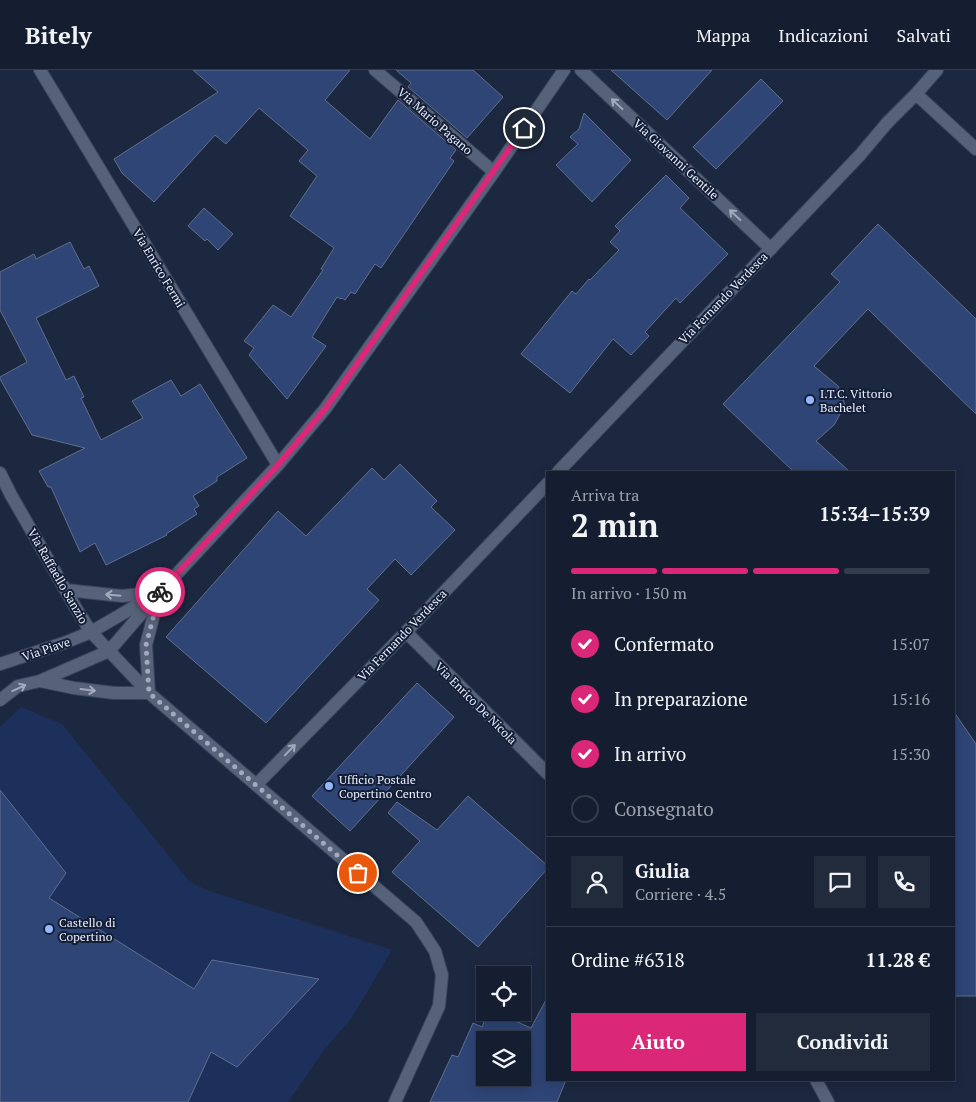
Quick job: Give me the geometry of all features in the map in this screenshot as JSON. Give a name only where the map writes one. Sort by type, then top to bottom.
[{"type":"street","name":"Via Enrico Fermi","points":[[40,70],[278,465]]},
{"type":"street","name":"Via Mario Pagano","points":[[375,70],[494,172]]},
{"type":"street","points":[[0,700],[18,686],[40,681],[109,651],[160,592],[278,465],[325,409],[494,172],[564,70]]},
{"type":"street","name":"Via Giovanni Gentile","points":[[580,70],[771,249]]},
{"type":"street","name":"Via Fernando Verdesca","points":[[559,471],[860,155],[937,70]]},
{"type":"street","points":[[916,94],[976,149]]},
{"type":"street","name":"Via Raffaello Sanzio","points":[[0,473],[76,610],[91,632],[149,693],[416,922],[435,951],[442,975],[439,1006],[395,1102]]},
{"type":"street","name":"Via Fernando Verdesca","points":[[256,786],[546,485]]},
{"type":"street","points":[[66,590],[122,596],[160,592]]},
{"type":"street","points":[[40,681],[114,693],[149,693],[146,645],[160,592]]},
{"type":"street","name":"Via Piave","points":[[0,664],[91,632],[160,592]]},
{"type":"street","name":"Via Enrico De Nicola","points":[[406,632],[546,772]]},
{"type":"street","points":[[817,1081],[828,1102]]},
{"type":"shaded area","points":[[21,707],[62,724],[190,882],[207,890],[392,950],[351,1019],[324,1050],[288,1102],[188,1102],[211,1052],[237,1067],[319,979],[212,960],[194,989],[49,898],[66,873],[0,790],[0,727]]},
{"type":"building","points":[[193,70],[350,70],[325,100],[370,139],[398,100],[456,150],[450,158],[454,161],[381,268],[375,264],[355,294],[351,292],[345,300],[337,297],[312,337],[326,346],[287,399],[249,355],[254,348],[244,341],[273,305],[291,317],[323,270],[321,269],[334,248],[290,216],[317,176],[299,161],[308,150],[259,108],[226,144],[215,135],[154,202],[122,173],[114,159],[218,92]]},
{"type":"building","points":[[396,70],[473,70],[503,97],[467,138],[408,87],[411,83]]},
{"type":"building","points":[[611,70],[712,70],[667,120]]},
{"type":"building","points":[[761,79],[783,101],[716,169],[693,147]]},
{"type":"building","points":[[584,113],[631,160],[592,202],[556,165],[578,144],[570,137],[579,129]]},
{"type":"building","points":[[666,175],[689,198],[680,208],[728,254],[680,303],[676,298],[645,332],[649,336],[631,355],[613,339],[570,393],[521,354],[572,291],[576,294],[619,250],[610,242],[620,231],[615,226]]},
{"type":"building","points":[[204,208],[233,234],[218,250],[207,239],[205,241],[188,226]]},
{"type":"building","points":[[878,224],[976,319],[976,414],[868,309],[814,366],[838,386],[845,405],[834,425],[816,441],[849,471],[793,471],[723,404],[840,282],[831,274]]},
{"type":"building","points":[[70,242],[84,269],[89,266],[99,286],[36,318],[66,380],[74,376],[84,397],[81,398],[101,440],[143,418],[132,401],[171,380],[181,396],[200,384],[247,458],[217,477],[217,481],[193,496],[199,506],[194,509],[197,514],[167,535],[106,565],[95,543],[80,552],[51,487],[48,487],[39,471],[85,448],[32,435],[0,379],[0,377],[27,362],[0,310],[0,272],[34,254],[36,259]]},
{"type":"building","points":[[400,464],[437,501],[431,507],[455,530],[411,575],[395,559],[367,589],[379,600],[266,723],[166,637],[278,511],[306,536],[372,468],[384,480]]},
{"type":"building","points":[[417,683],[454,717],[350,831],[312,796]]},
{"type":"building","points":[[955,713],[976,744],[976,996],[955,996]]},
{"type":"building","name":"Castello di Copertino","points":[[0,790],[66,873],[49,898],[194,989],[212,960],[319,979],[237,1067],[211,1052],[188,1102],[0,1102]]},
{"type":"building","points":[[468,796],[546,864],[546,870],[478,947],[392,872],[420,841],[388,813],[397,802],[437,830]]},
{"type":"building","points":[[546,1000],[546,1081],[566,1081],[557,1102],[430,1102],[452,1055],[458,1057],[473,1023],[482,1027],[484,1021],[515,1021],[531,1028]]},
{"type":"way so far","points":[[160,592],[146,645],[149,693],[358,873]]},
{"type":"place","name":"I.T.C. Vittorio Bachelet","points":[[810,400]]},
{"type":"place","name":"Ufficio Postale Copertino Centro","points":[[329,786]]},
{"type":"place","name":"Castello di Copertino","points":[[49,929]]},
{"type":"route","points":[[160,592],[278,465],[325,409],[524,128]]}]
